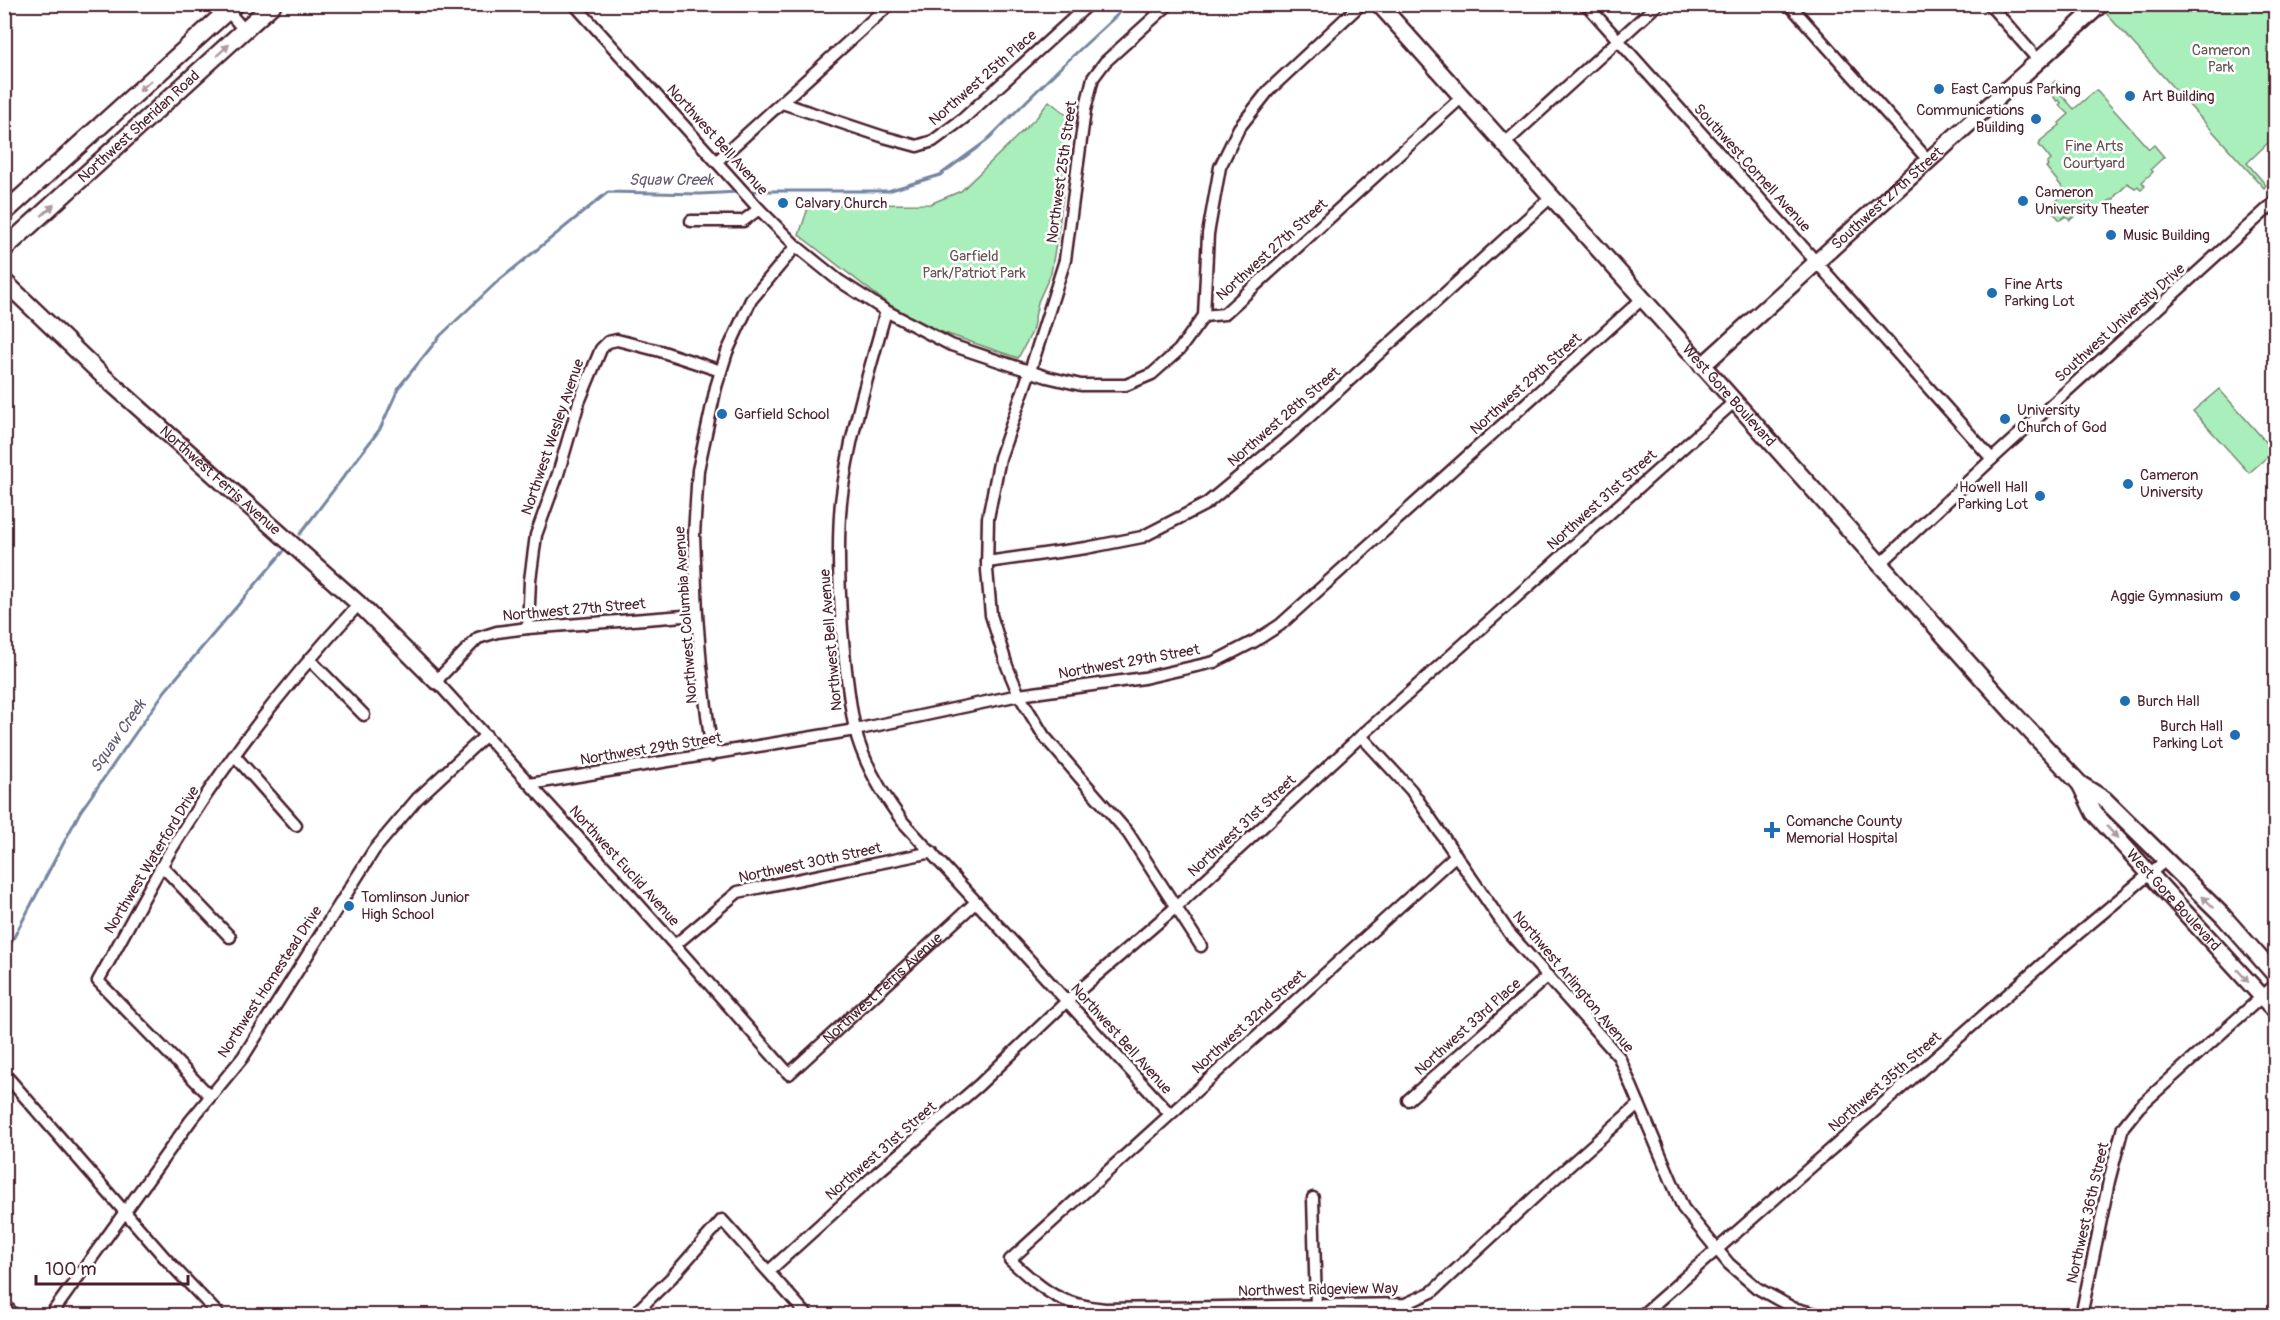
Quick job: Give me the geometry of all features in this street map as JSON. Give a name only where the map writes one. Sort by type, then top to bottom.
[{"type":"main road","name":"Northwest Sheridan Road","points":[[4,249],[273,4]]},
{"type":"main road","name":"West Gore Boulevard","points":[[1380,4],[2009,708],[2080,784],[2104,799],[2223,916],[2276,976]]},
{"type":"main road","name":"Southwest 27th Street","points":[[1702,366],[2101,4]]},
{"type":"main road","name":"Northwest Sheridan Road","points":[[4,213],[228,7]]},
{"type":"main road","name":"Northwest Ferris Avenue","points":[[4,281],[102,375],[398,640],[436,681]]},
{"type":"main road","name":"West Gore Boulevard","points":[[2080,784],[2094,813],[2276,1012]]},
{"type":"street","name":"Northwest Bell Avenue","points":[[574,4],[756,206],[795,246],[838,280],[886,311],[858,414],[841,501],[838,571],[845,664],[855,730],[885,798],[903,822],[1170,1114]]},
{"type":"street","points":[[716,162],[890,4]]},
{"type":"street","name":"Northwest 25th Place","points":[[782,103],[918,146],[933,141],[964,118],[1089,4]]},
{"type":"street","name":"Northwest 25th Street","points":[[1030,371],[1065,260],[1085,110],[1093,78],[1105,62],[1169,4]]},
{"type":"street","points":[[886,311],[951,345],[1081,385],[1126,385],[1152,374],[1179,350],[1204,316],[1208,234],[1220,167],[1239,128],[1269,90],[1361,4]]},
{"type":"street","name":"Southwest Cornell Avenue","points":[[1586,4],[1992,459]]},
{"type":"street","points":[[1504,144],[1658,4]]},
{"type":"street","points":[[1789,4],[1929,161]]},
{"type":"street","points":[[1989,4],[2039,61]]},
{"type":"street","points":[[228,7],[244,30]]},
{"type":"street","name":"Northwest 27th Street","points":[[1204,316],[1224,314],[1462,97]]},
{"type":"street","name":"Northwest 28th Street","points":[[987,562],[1086,548],[1142,537],[1206,504],[1287,437],[1551,197]]},
{"type":"street","name":"Southwest University Drive","points":[[1879,565],[2276,201]]},
{"type":"street","points":[[691,221],[743,221],[756,206]]},
{"type":"street","name":"Northwest Columbia Avenue","points":[[712,755],[701,666],[693,535],[698,471],[727,352],[751,300],[795,246]]},
{"type":"street","name":"Northwest 29th Street","points":[[530,784],[855,730],[1019,695],[1144,678],[1214,662],[1280,626],[1642,299]]},
{"type":"street","name":"Northwest Wesley Avenue","points":[[528,627],[530,580],[536,535],[558,474],[579,402],[601,349],[608,342],[618,340],[721,371]]},
{"type":"street","points":[[1030,371],[1000,458],[988,518],[987,562],[991,615],[1019,695],[1044,736],[1128,832],[1201,946]]},
{"type":"street","name":"Northwest 31st Street","points":[[769,1271],[979,1085],[1067,1001],[1176,907],[1361,736],[1734,402]]},
{"type":"street","name":"Northwest Waterford Drive","points":[[210,1096],[98,981],[162,866],[216,782],[309,659],[359,604]]},
{"type":"street","name":"Northwest 27th Street","points":[[436,681],[478,638],[497,632],[528,627],[697,615]]},
{"type":"street","points":[[309,659],[364,716]]},
{"type":"street","name":"Northwest Euclid Avenue","points":[[436,681],[789,1074]]},
{"type":"street","name":"Northwest Homestead Drive","points":[[50,1316],[124,1210],[210,1096],[243,1057],[374,850],[417,799],[486,735]]},
{"type":"street","name":"Northwest Arlington Avenue","points":[[1361,736],[1411,790],[1510,934],[1619,1057],[1683,1208],[1729,1264],[1757,1288],[1793,1308],[1824,1316]]},
{"type":"street","points":[[235,756],[296,825]]},
{"type":"street","name":"Northwest 30th Street","points":[[675,945],[738,892],[932,852]]},
{"type":"street","name":"Northwest 32nd Street","points":[[1010,1260],[1456,855]]},
{"type":"street","name":"Northwest 35th Street","points":[[1641,1316],[2055,953],[2166,860]]},
{"type":"street","points":[[162,866],[230,937]]},
{"type":"street","name":"Northwest Ferris Avenue","points":[[789,1074],[976,902]]},
{"type":"street","name":"Northwest 33rd Place","points":[[1408,1100],[1548,976]]},
{"type":"street","name":"Northwest 36th Street","points":[[2081,1316],[2109,1181],[2123,1127],[2139,1107],[2276,984]]},
{"type":"street","points":[[9,1079],[220,1316]]},
{"type":"street","name":"Northwest Ridgeview Way","points":[[1010,1260],[1058,1299],[1105,1312],[1405,1304],[1432,1292],[1639,1104]]},
{"type":"street","points":[[1313,1198],[1316,1306]]},
{"type":"street","points":[[632,1316],[671,1278],[722,1220],[808,1316]]},
{"type":"street","points":[[4,1304],[15,1316]]},
{"type":"green space","name":"Cameron Park","points":[[2111,4],[2275,5],[2275,147],[2270,141],[2247,163],[2266,185],[2264,188],[2104,11]]},
{"type":"green space","name":"Fine Arts Courtyard","points":[[2055,81],[2060,86],[2057,90],[2074,109],[2096,90],[2149,149],[2154,145],[2164,157],[2151,169],[2153,172],[2142,182],[2145,186],[2141,190],[2138,186],[2135,188],[2127,183],[2099,212],[2090,203],[2070,220],[2066,216],[2060,220],[2049,208],[2066,192],[2046,167],[2051,160],[2039,145],[2040,141],[2060,125],[2059,123],[2069,114],[2047,89]]},
{"type":"green space","name":"Garfield Park/Patriot Park","points":[[1049,101],[1071,118],[1060,219],[1051,273],[1038,302],[1032,332],[1018,358],[930,328],[888,304],[799,235],[809,205],[930,204],[961,191],[1037,117]]},
{"type":"green space","points":[[2219,389],[2274,451],[2249,473],[2193,411]]},
{"type":"waterway","name":"Squaw Creek","points":[[748,191],[888,191],[940,175],[985,142],[1129,4]]},
{"type":"waterway","name":"Squaw Creek","points":[[300,534],[380,429],[399,387],[441,335],[497,282],[608,192],[700,194],[739,192]]},
{"type":"waterway","name":"Squaw Creek","points":[[4,956],[80,812],[165,691],[283,552]]},
{"type":"place","name":"East Campus Parking","points":[[1939,89]]},
{"type":"place","name":"Art Building","points":[[2130,96]]},
{"type":"place","name":"Communications Building","points":[[2036,119]]},
{"type":"place","name":"Cameron University Theater","points":[[2023,201]]},
{"type":"place","name":"Calvary Church","points":[[783,203]]},
{"type":"place","name":"Music Building","points":[[2111,235]]},
{"type":"place","name":"Fine Arts Parking Lot","points":[[1992,293]]},
{"type":"place","name":"Garfield School","points":[[722,414]]},
{"type":"place","name":"University Church of God","points":[[2005,419]]},
{"type":"place","name":"Cameron University","points":[[2128,484]]},
{"type":"place","name":"Howell Hall Parking Lot","points":[[2040,496]]},
{"type":"place","name":"Aggie Gymnasium","points":[[2235,596]]},
{"type":"place","name":"Burch Hall","points":[[2125,701]]},
{"type":"place","name":"Burch Hall Parking Lot","points":[[2235,735]]},
{"type":"place","name":"Comanche County Memorial Hospital","points":[[1772,830]]},
{"type":"place","name":"Tomlinson Junior High School","points":[[349,906]]}]
